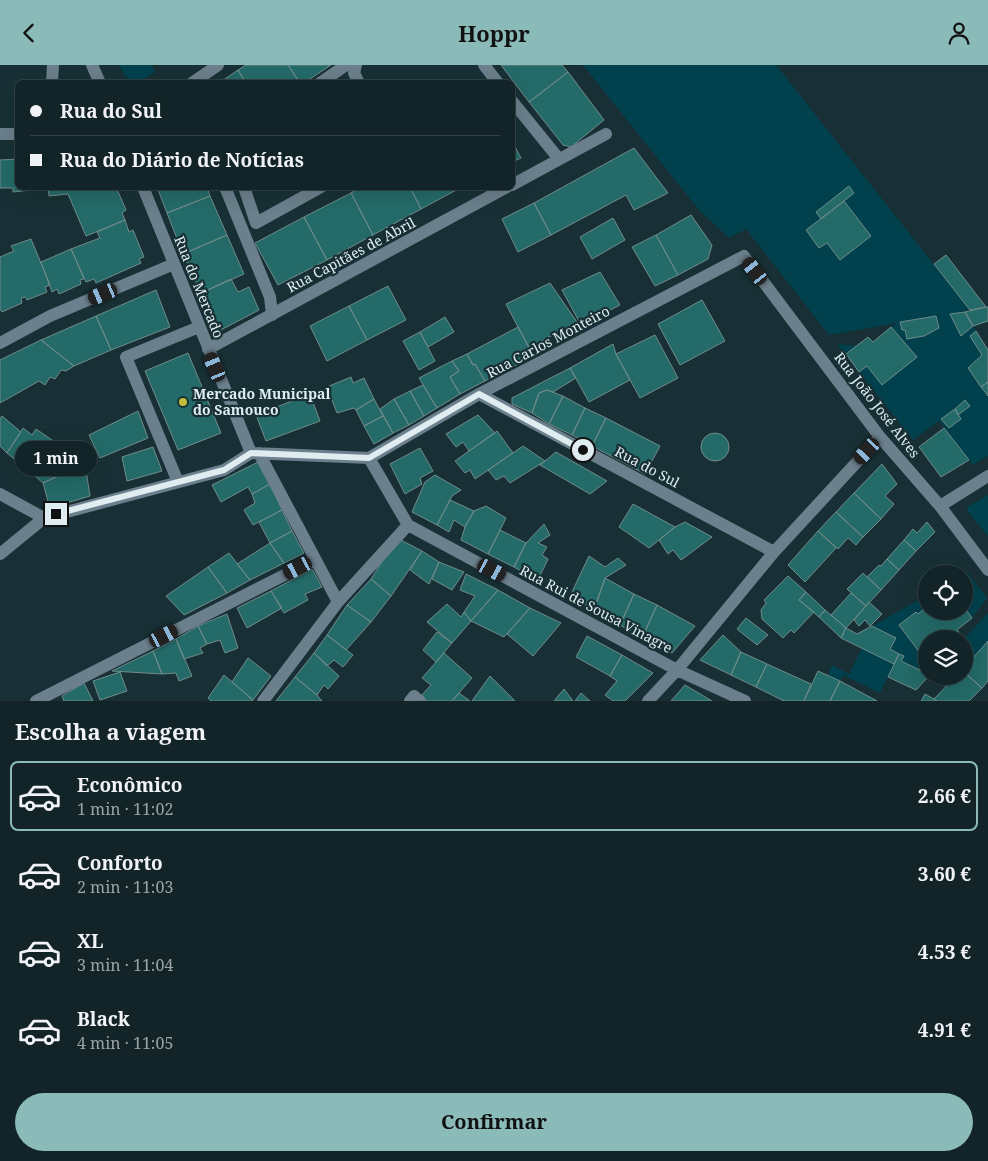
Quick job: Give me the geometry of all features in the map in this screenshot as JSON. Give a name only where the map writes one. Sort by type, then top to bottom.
[{"type":"street","points":[[52,80],[53,65]]},
{"type":"street","points":[[92,65],[99,80]]},
{"type":"street","points":[[196,80],[218,65]]},
{"type":"street","points":[[324,80],[346,65]]},
{"type":"street","points":[[356,65],[354,73],[358,80]]},
{"type":"street","points":[[484,65],[496,80]]},
{"type":"street","points":[[515,105],[559,159]]},
{"type":"street","points":[[0,134],[15,134]]},
{"type":"street","points":[[515,183],[606,134]]},
{"type":"street","name":"Rua do Mercado","points":[[144,190],[208,349],[255,453],[338,602]]},
{"type":"street","points":[[226,190],[270,297],[272,315]]},
{"type":"street","points":[[245,190],[256,223],[316,190]]},
{"type":"street","name":"Rua Capitães de Abril","points":[[208,349],[502,190]]},
{"type":"street","name":"Rua Carlos Monteiro","points":[[369,458],[479,394],[744,256]]},
{"type":"street","name":"Rua João José Alves","points":[[744,256],[880,437],[940,506],[988,570]]},
{"type":"street","points":[[0,343],[50,316],[174,264]]},
{"type":"street","points":[[178,482],[126,357],[199,327]]},
{"type":"street","name":"Rua do Sul","points":[[479,394],[774,552]]},
{"type":"street","points":[[648,701],[677,670],[774,552],[880,437]]},
{"type":"street","points":[[0,554],[44,518],[224,470],[255,453],[369,458],[408,525],[338,602],[263,701]]},
{"type":"street","points":[[940,506],[988,476]]},
{"type":"street","points":[[0,494],[44,518]]},
{"type":"street","name":"Rua Rui de Sousa Vinagre","points":[[408,525],[677,670],[744,701]]},
{"type":"street","points":[[36,701],[314,559]]},
{"type":"shaded area","points":[[119,65],[152,65],[155,72],[143,80],[129,80]]},
{"type":"shaded area","points":[[583,65],[776,65],[970,310],[950,314],[961,336],[973,326],[976,331],[970,336],[982,355],[968,368],[988,396],[988,456],[973,465],[939,421],[913,440],[859,372],[867,366],[917,357],[891,327],[898,323],[829,335],[746,229],[729,238],[699,210]],"holes":[[[849,187],[854,193],[844,201],[871,236],[840,260],[827,243],[819,248],[806,231],[821,219],[816,212]],[[936,317],[938,328],[924,336],[907,339],[905,330],[902,330],[900,322]],[[965,401],[970,406],[958,415],[960,419],[949,428],[941,419]]]},
{"type":"shaded area","points":[[837,344],[856,346],[846,355],[854,366]]},
{"type":"shaded area","points":[[988,495],[988,536],[968,512],[967,507]]},
{"type":"shaded area","points":[[973,580],[987,598],[973,617]]},
{"type":"shaded area","points":[[918,600],[918,614],[916,612],[899,626],[918,651],[918,669],[901,661],[903,656],[890,649],[895,638],[872,626]]},
{"type":"shaded area","points":[[988,613],[988,641],[973,658],[973,630]]},
{"type":"shaded area","points":[[862,648],[894,664],[880,693],[843,675],[840,681],[828,675],[832,665],[849,674]]},
{"type":"building","points":[[246,65],[288,65],[298,80],[244,80],[238,70]]},
{"type":"building","points":[[288,65],[331,65],[308,80],[298,80]]},
{"type":"building","points":[[501,65],[562,65],[568,72],[529,102],[515,84],[515,80],[512,80]]},
{"type":"building","points":[[238,70],[244,80],[223,80]]},
{"type":"building","points":[[568,72],[604,120],[571,147],[563,145],[529,102]]},
{"type":"building","points":[[515,147],[521,158],[515,161]]},
{"type":"building","points":[[634,148],[668,193],[634,210],[626,195],[551,235],[534,203]]},
{"type":"building","points":[[15,159],[15,190],[31,190],[13,192],[13,188],[0,188],[0,160]]},
{"type":"building","points":[[849,186],[854,193],[821,219],[816,212]]},
{"type":"building","points":[[48,190],[117,190],[126,210],[122,213],[125,220],[86,236],[68,194],[49,196]]},
{"type":"building","points":[[158,190],[208,190],[210,196],[167,213]]},
{"type":"building","points":[[356,190],[412,190],[421,209],[373,235],[351,193]]},
{"type":"building","points":[[412,190],[456,190],[421,209]]},
{"type":"building","points":[[351,193],[373,235],[327,260],[304,217]]},
{"type":"building","points":[[210,196],[227,235],[183,254],[167,213]]},
{"type":"building","points":[[844,201],[871,236],[840,260],[827,243],[819,248],[806,230]]},
{"type":"building","points":[[534,203],[551,235],[518,252],[502,219]]},
{"type":"building","points":[[691,215],[712,245],[708,259],[678,275],[656,235]]},
{"type":"building","points":[[304,217],[327,260],[278,285],[255,243]]},
{"type":"building","points":[[613,218],[625,240],[592,259],[580,237]]},
{"type":"building","points":[[125,220],[129,232],[133,230],[144,257],[139,259],[141,263],[96,283],[94,279],[86,282],[71,249],[100,238],[97,232]]},
{"type":"building","points":[[227,235],[244,274],[201,293],[183,254]]},
{"type":"building","points":[[656,235],[678,275],[655,286],[632,247]]},
{"type":"building","points":[[31,239],[50,285],[45,287],[47,292],[27,300],[25,297],[21,298],[22,303],[2,312],[0,309],[0,257],[14,251],[11,246]]},
{"type":"building","points":[[71,249],[84,279],[80,280],[81,284],[59,294],[57,289],[52,292],[41,262]]},
{"type":"building","points":[[946,255],[986,307],[970,310],[934,264]]},
{"type":"building","points":[[600,272],[620,305],[581,325],[562,290]]},
{"type":"building","points":[[231,279],[238,292],[249,287],[259,310],[217,332],[201,293]]},
{"type":"building","points":[[550,283],[577,322],[529,348],[506,304]]},
{"type":"building","points":[[388,286],[406,320],[367,340],[349,306]]},
{"type":"building","points":[[156,290],[170,327],[111,350],[96,316]]},
{"type":"building","points":[[702,300],[725,341],[680,365],[658,324]]},
{"type":"building","points":[[349,306],[367,340],[327,361],[310,326]]},
{"type":"building","points":[[988,307],[988,321],[973,326],[965,312]]},
{"type":"building","points":[[965,312],[973,326],[961,336],[950,314]]},
{"type":"building","points":[[96,316],[111,350],[74,366],[41,340]]},
{"type":"building","points":[[936,316],[939,328],[924,336],[907,339],[905,330],[902,330],[900,322]]},
{"type":"building","points":[[445,317],[454,332],[428,347],[420,332]]},
{"type":"building","points":[[518,327],[534,356],[485,381],[467,354]]},
{"type":"building","points":[[891,327],[917,357],[882,385],[867,366],[859,372],[846,354],[868,337],[873,342]]},
{"type":"building","points":[[976,331],[988,350],[988,382],[981,387],[968,368],[982,355],[970,336]]},
{"type":"building","points":[[420,332],[435,361],[419,370],[403,341]]},
{"type":"building","points":[[655,335],[678,378],[640,398],[616,354]]},
{"type":"building","points":[[41,340],[74,366],[66,371],[61,370],[55,379],[50,377],[45,385],[39,381],[0,403],[0,360]]},
{"type":"building","points":[[613,344],[616,354],[630,380],[589,402],[570,368]]},
{"type":"building","name":"Mercado Municipal do Samouco","points":[[188,353],[221,433],[178,450],[145,371]]},
{"type":"building","points":[[467,354],[485,381],[460,394],[450,377],[459,371],[452,361]]},
{"type":"building","points":[[452,361],[459,371],[450,377],[460,394],[437,408],[419,378]]},
{"type":"building","points":[[570,368],[576,378],[553,392],[547,390],[539,393],[532,413],[512,404],[512,398]]},
{"type":"building","points":[[351,377],[353,383],[364,378],[374,399],[356,410],[354,408],[337,413],[327,387]]},
{"type":"building","points":[[988,382],[988,396],[981,387]]},
{"type":"building","points":[[423,385],[437,408],[424,416],[410,391]]},
{"type":"building","points":[[547,390],[563,396],[549,424],[532,413],[539,393]]},
{"type":"building","points":[[410,391],[424,416],[409,425],[394,399]]},
{"type":"building","points":[[310,394],[320,421],[266,441],[256,415]]},
{"type":"building","points":[[563,396],[585,408],[572,435],[549,424]]},
{"type":"building","points":[[374,399],[383,416],[364,426],[356,410]]},
{"type":"building","points":[[394,399],[409,425],[393,433],[380,409]]},
{"type":"building","points":[[965,400],[970,406],[958,415],[955,409]]},
{"type":"building","points":[[585,408],[606,418],[592,446],[572,435]]},
{"type":"building","points":[[955,409],[961,419],[949,428],[941,419]]},
{"type":"building","points":[[138,411],[148,438],[100,458],[89,435]]},
{"type":"building","points":[[478,415],[495,433],[469,451],[463,442],[456,447],[446,434]]},
{"type":"building","points":[[2,416],[21,432],[7,453],[0,446],[0,419]]},
{"type":"building","points":[[383,416],[393,433],[374,444],[364,426]]},
{"type":"building","points":[[606,418],[660,446],[645,474],[592,446]]},
{"type":"building","points":[[23,428],[32,435],[36,429],[52,440],[29,471],[7,453]]},
{"type":"building","points":[[944,428],[969,460],[941,477],[919,447]]},
{"type":"building","points":[[497,431],[513,453],[475,479],[470,470],[465,473],[455,461]]},
{"type":"building","points":[[715,433],[725,437],[729,447],[725,457],[715,461],[705,457],[701,447],[705,437]]},
{"type":"building","points":[[523,446],[545,461],[510,483],[504,476],[496,480],[488,470]]},
{"type":"building","points":[[46,447],[73,469],[43,483],[29,471]]},
{"type":"building","points":[[153,447],[162,471],[127,481],[122,457]]},
{"type":"building","points":[[420,448],[433,471],[420,478],[422,484],[405,494],[390,464]]},
{"type":"building","points":[[556,452],[607,481],[590,494],[540,465]]},
{"type":"building","points":[[258,462],[270,484],[252,494],[248,487],[221,502],[212,485]]},
{"type":"building","points":[[85,464],[90,496],[50,508],[43,483]]},
{"type":"building","points":[[882,464],[897,484],[885,496],[894,504],[881,519],[854,493]]},
{"type":"building","points":[[435,475],[461,490],[452,496],[437,525],[412,512],[425,482]]},
{"type":"building","points":[[270,484],[282,510],[253,525],[244,510],[255,503],[252,494]]},
{"type":"building","points":[[854,493],[881,519],[863,537],[836,512]]},
{"type":"building","points":[[450,500],[474,511],[465,527],[454,520],[449,532],[437,525]]},
{"type":"building","points":[[633,504],[675,527],[649,548],[619,527]]},
{"type":"building","points":[[486,506],[506,518],[488,554],[461,540],[465,527],[474,511]]},
{"type":"building","points":[[282,510],[292,531],[270,543],[259,522]]},
{"type":"building","points":[[836,512],[863,537],[856,545],[848,538],[838,549],[818,531]]},
{"type":"building","points":[[685,522],[712,537],[681,560],[673,550],[668,554],[659,540],[675,527]]},
{"type":"building","points":[[927,522],[935,532],[916,551],[904,540],[913,529],[917,533]]},
{"type":"building","points":[[544,524],[550,535],[538,543],[547,547],[542,555],[548,559],[538,580],[514,567],[526,543]]},
{"type":"building","points":[[500,530],[526,543],[514,567],[488,554]]},
{"type":"building","points":[[292,531],[304,553],[284,563],[270,543]]},
{"type":"building","points":[[818,531],[836,548],[805,582],[788,565]]},
{"type":"building","points":[[397,538],[422,551],[391,596],[371,579]]},
{"type":"building","points":[[904,540],[916,551],[899,570],[887,559]]},
{"type":"building","points":[[270,543],[284,563],[250,580],[237,564]]},
{"type":"building","points":[[422,551],[439,562],[429,584],[410,570]]},
{"type":"building","points":[[229,553],[250,580],[227,593],[208,567]]},
{"type":"building","points":[[589,556],[605,567],[618,558],[626,565],[605,578],[594,610],[570,596]]},
{"type":"building","points":[[887,559],[899,570],[881,590],[867,577]]},
{"type":"building","points":[[439,562],[464,572],[452,590],[432,579]]},
{"type":"building","points":[[208,567],[227,593],[184,615],[166,596]]},
{"type":"building","points":[[312,569],[322,587],[305,594],[308,600],[284,613],[271,591]]},
{"type":"building","points":[[863,573],[881,590],[866,606],[847,589]]},
{"type":"building","points":[[466,574],[498,590],[471,621],[464,612],[475,596],[460,590]]},
{"type":"building","points":[[788,576],[806,592],[799,600],[814,612],[794,633],[791,630],[783,638],[762,619],[761,610],[766,603],[764,600]]},
{"type":"building","points":[[605,578],[634,594],[620,625],[594,610]]},
{"type":"building","points":[[371,579],[391,596],[371,622],[347,605]]},
{"type":"building","points":[[498,590],[530,608],[504,637],[471,621]]},
{"type":"building","points":[[271,591],[282,608],[247,628],[237,608]]},
{"type":"building","points":[[806,592],[825,610],[819,617],[799,600]]},
{"type":"building","points":[[851,593],[866,606],[846,628],[831,615]]},
{"type":"building","points":[[634,594],[657,605],[642,638],[620,625]]},
{"type":"building","points":[[869,602],[882,614],[870,626],[865,620],[859,626],[854,620]]},
{"type":"building","points":[[447,604],[461,617],[464,612],[471,621],[452,643],[427,622]]},
{"type":"building","points":[[347,605],[371,622],[346,650],[327,635]]},
{"type":"building","points":[[657,605],[695,626],[672,653],[642,638]]},
{"type":"building","points":[[530,608],[561,623],[533,656],[507,634]]},
{"type":"building","points":[[825,610],[846,628],[841,638],[819,617]]},
{"type":"building","points":[[916,612],[918,620],[970,620],[957,630],[918,630],[918,650],[899,625]]},
{"type":"building","points":[[227,614],[238,648],[225,653],[220,640],[207,644],[198,626]]},
{"type":"building","points":[[746,618],[768,635],[757,645],[737,629]]},
{"type":"building","points":[[198,626],[207,644],[200,648],[203,653],[184,659],[176,639]]},
{"type":"building","points":[[872,626],[896,638],[890,649],[899,654],[894,664],[841,638],[846,628],[857,634]]},
{"type":"building","points":[[437,632],[452,643],[436,662],[423,650]]},
{"type":"building","points":[[327,635],[353,655],[343,667],[334,660],[327,666],[314,653]]},
{"type":"building","points":[[723,635],[741,652],[731,675],[700,660]]},
{"type":"building","points":[[587,636],[622,655],[610,676],[576,657]]},
{"type":"building","points":[[176,639],[192,676],[179,681],[176,673],[162,674],[153,651]]},
{"type":"building","points":[[988,641],[988,681],[982,688],[973,680],[973,658]]},
{"type":"building","points":[[153,651],[162,674],[112,671]]},
{"type":"building","points":[[741,652],[767,664],[756,687],[731,675]]},
{"type":"building","points":[[314,653],[339,676],[328,689],[324,685],[317,695],[295,677]]},
{"type":"building","points":[[444,653],[472,678],[452,701],[427,701],[421,696],[431,685],[422,678]]},
{"type":"building","points":[[899,654],[904,656],[901,661],[918,669],[918,685],[921,685],[916,690],[888,677]]},
{"type":"building","points":[[622,655],[653,673],[625,701],[613,701],[605,695],[617,681],[610,676]]},
{"type":"building","points":[[248,658],[271,676],[253,700],[232,682]]},
{"type":"building","points":[[767,664],[811,684],[804,701],[784,701],[756,687]]},
{"type":"building","points":[[818,671],[840,681],[830,701],[804,701]]},
{"type":"building","points":[[120,672],[127,691],[100,700],[93,681]]},
{"type":"building","points":[[224,675],[253,700],[211,701],[208,698]]},
{"type":"building","points":[[490,676],[515,701],[472,701]]},
{"type":"building","points":[[295,677],[317,695],[322,701],[276,701]]},
{"type":"building","points":[[973,680],[982,688],[969,701],[937,701],[934,699],[947,685],[973,685]]},
{"type":"building","points":[[840,681],[877,701],[830,701]]},
{"type":"building","points":[[84,683],[93,701],[64,701],[62,696]]},
{"type":"building","points":[[685,685],[712,701],[671,701]]},
{"type":"building","points":[[564,689],[573,701],[554,701]]},
{"type":"building","points":[[459,693],[470,701],[452,701]]},
{"type":"building","points":[[581,693],[590,701],[575,701]]},
{"type":"building","points":[[925,694],[934,699],[937,701],[921,701]]},
{"type":"place","name":"Mercado Municipal do Samouco","points":[[183,402]]},
{"type":"route","points":[[56,514],[224,470],[251,453],[369,458],[479,394],[583,450]]}]
